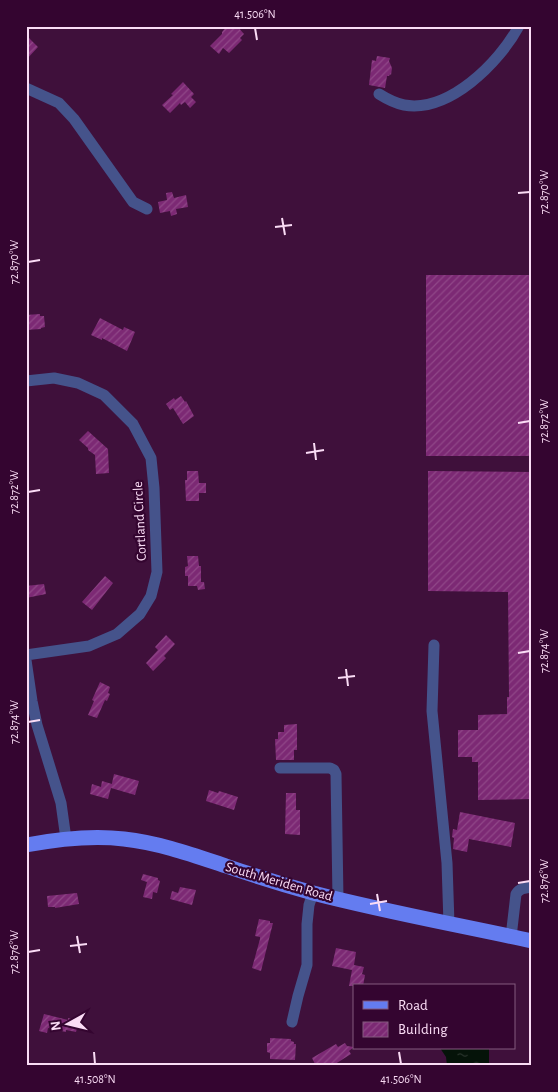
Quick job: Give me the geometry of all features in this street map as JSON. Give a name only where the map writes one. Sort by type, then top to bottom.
[{"type":"main road","name":"South Meriden Road","points":[[26,845],[88,837],[124,838],[178,850],[287,886],[338,899],[532,941]]},
{"type":"street","points":[[379,94],[394,103],[419,105],[434,103],[458,92],[478,77],[509,44],[519,26]]},
{"type":"street","points":[[26,88],[59,103],[74,119],[133,202],[147,209]]},
{"type":"street","name":"Cortland Circle","points":[[26,381],[54,378],[78,383],[104,395],[133,424],[151,458],[157,572],[151,596],[140,614],[117,634],[89,646],[26,654]]},
{"type":"street","points":[[434,645],[432,711],[447,863],[449,924]]},
{"type":"street","points":[[26,660],[37,725],[61,803],[66,839]]},
{"type":"street","points":[[280,768],[330,768],[336,774],[338,899]]},
{"type":"street","points":[[511,937],[516,894],[522,888],[532,887]]},
{"type":"street","points":[[292,1022],[307,965],[307,924],[309,905],[313,892]]},
{"type":"water","points":[[441,1050],[489,1050],[489,1066],[447,1066],[446,1057]]},
{"type":"building","points":[[227,26],[237,26],[244,34],[240,38],[242,40],[229,53],[223,48],[219,54],[210,46]]},
{"type":"building","points":[[26,35],[38,47],[26,60]]},
{"type":"building","points":[[377,56],[390,58],[391,75],[387,76],[385,88],[369,85],[372,60],[376,61]]},
{"type":"building","points":[[183,82],[194,94],[191,97],[196,102],[190,108],[185,102],[181,105],[180,103],[170,113],[162,105]]},
{"type":"building","points":[[172,192],[174,198],[186,195],[188,207],[176,209],[177,214],[171,216],[170,211],[160,213],[158,202],[167,200],[166,193]]},
{"type":"building","points":[[426,275],[532,275],[532,456],[426,456]]},
{"type":"building","points":[[40,314],[40,316],[44,316],[45,327],[26,330],[26,315]]},
{"type":"building","points":[[100,318],[123,330],[124,327],[135,332],[127,351],[102,338],[102,340],[91,335]]},
{"type":"building","points":[[181,396],[194,416],[183,424],[173,408],[170,410],[166,404],[174,398],[175,400]]},
{"type":"building","points":[[88,431],[108,449],[109,473],[96,474],[95,455],[79,440]]},
{"type":"building","points":[[187,471],[198,471],[199,483],[206,483],[206,493],[199,493],[199,501],[186,501],[185,480],[187,480]]},
{"type":"building","points":[[428,471],[532,472],[532,799],[478,800],[478,762],[472,762],[472,757],[458,757],[458,730],[478,730],[478,715],[507,714],[507,697],[509,697],[508,592],[428,591]]},
{"type":"building","points":[[187,556],[198,556],[199,566],[201,566],[201,582],[204,582],[205,589],[198,590],[197,586],[188,586],[188,576],[185,576],[185,567],[188,566]]},
{"type":"building","points":[[105,576],[113,583],[92,610],[82,602]]},
{"type":"building","points":[[44,584],[46,594],[26,598],[26,586]]},
{"type":"building","points":[[166,635],[175,644],[164,656],[166,658],[153,671],[146,663],[158,650],[155,647]]},
{"type":"building","points":[[100,682],[110,687],[108,693],[110,694],[107,701],[105,700],[97,718],[88,715]]},
{"type":"building","points":[[297,724],[297,750],[294,750],[294,760],[276,760],[275,739],[278,739],[278,732],[284,732],[284,725]]},
{"type":"building","points":[[114,774],[139,781],[135,795],[111,788]]},
{"type":"building","points":[[102,781],[112,784],[108,799],[90,794],[92,784],[101,787]]},
{"type":"building","points":[[209,790],[238,797],[234,810],[206,801]]},
{"type":"building","points":[[286,793],[296,793],[296,810],[300,810],[300,835],[285,834]]},
{"type":"building","points":[[460,812],[515,823],[511,847],[469,839],[467,852],[453,849],[453,829],[457,830]]},
{"type":"building","points":[[143,874],[158,878],[160,881],[157,893],[153,892],[152,899],[143,897],[147,882],[141,880]]},
{"type":"building","points":[[180,887],[196,890],[192,905],[170,899],[172,891],[178,893]]},
{"type":"building","points":[[77,893],[79,904],[55,908],[48,907],[47,896]]},
{"type":"building","points":[[259,919],[273,923],[261,971],[252,968],[260,939],[260,937],[255,936]]},
{"type":"building","points":[[336,948],[356,952],[354,965],[364,967],[362,974],[365,975],[363,984],[349,986],[352,970],[332,966]]},
{"type":"building","points":[[44,1014],[79,1021],[76,1032],[48,1028],[47,1033],[39,1031]]},
{"type":"building","points":[[270,1038],[291,1039],[296,1044],[295,1060],[270,1059],[270,1053],[267,1052],[267,1043],[270,1043]]},
{"type":"building","points":[[345,1043],[347,1046],[353,1048],[349,1051],[351,1054],[332,1066],[316,1066],[312,1058],[336,1044],[338,1047]]}]
